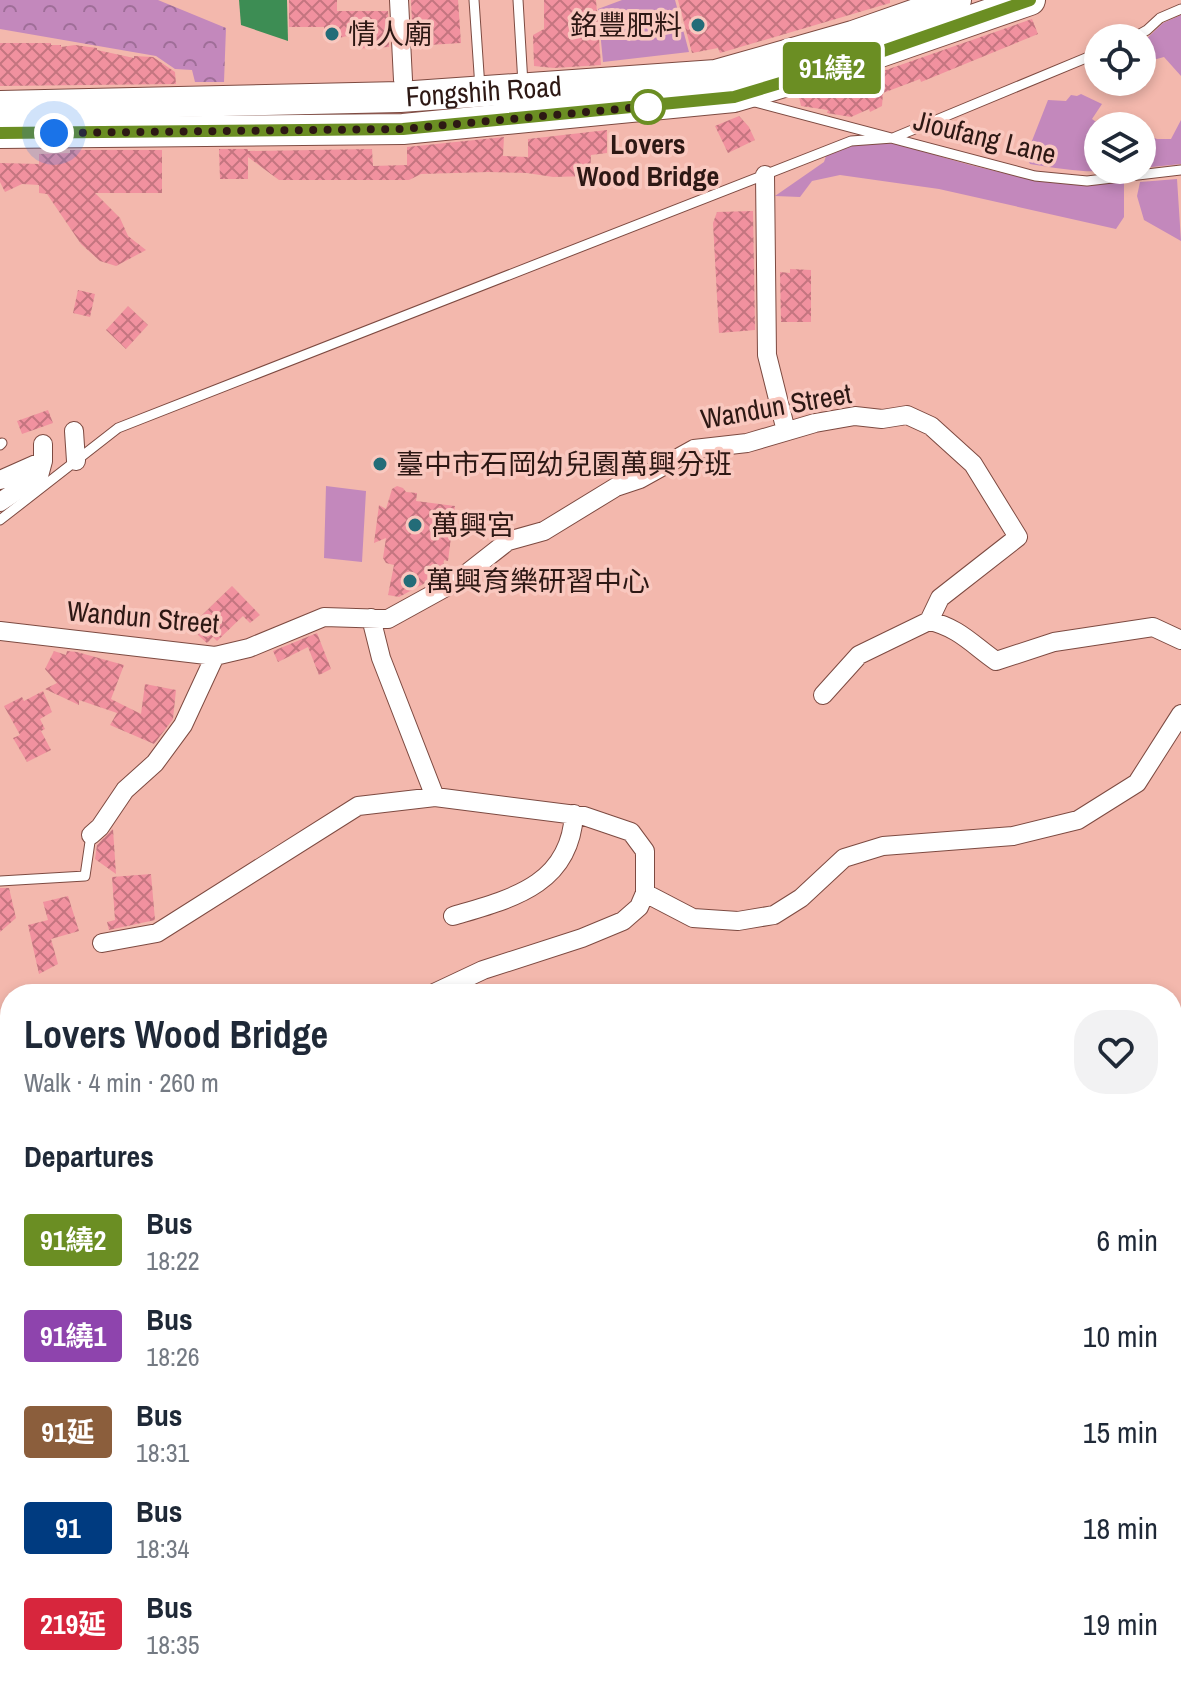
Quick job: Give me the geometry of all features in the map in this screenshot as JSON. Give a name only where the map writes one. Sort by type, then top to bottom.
[{"type":"main road","name":"Fongshih Road","points":[[0,133],[398,129],[482,109],[716,75],[853,36],[956,0]]},
{"type":"main road","name":"Fongshih Road","points":[[524,104],[734,97],[857,60],[1030,0]]},
{"type":"main road","name":"Fongshih Road","points":[[0,106],[482,109]]},
{"type":"street","points":[[399,0],[403,80]]},
{"type":"street","points":[[765,175],[767,355],[786,431]]},
{"type":"street","name":"Wandun Street","points":[[0,631],[215,656],[249,648],[324,617],[388,619],[457,581],[508,541],[544,531],[616,487],[640,479],[694,449],[747,443],[815,423],[855,416],[882,419],[907,415],[931,426],[973,464],[1018,537],[940,598],[929,621]]},
{"type":"street","points":[[74,431],[76,461]]},
{"type":"street","points":[[0,480],[43,452],[39,476],[0,502]]},
{"type":"street","points":[[371,618],[381,658],[435,797]]},
{"type":"street","points":[[823,695],[859,655],[929,621],[946,625],[965,635],[996,661],[1054,642],[1153,627],[1181,640]]},
{"type":"street","points":[[91,835],[125,790],[155,763],[183,725],[215,656]]},
{"type":"street","points":[[645,893],[693,918],[738,921],[774,915],[801,898],[844,858],[883,846],[1013,836],[1078,820],[1137,783],[1181,714]]},
{"type":"street","points":[[102,943],[157,933],[358,806],[435,797],[574,814],[631,832],[645,851],[645,893],[639,907],[623,921],[582,938],[483,970],[453,984]]},
{"type":"street","points":[[453,916],[528,891],[547,875],[561,858],[573,832],[574,814]]},
{"type":"lane","points":[[474,0],[482,109]]},
{"type":"lane","points":[[518,0],[524,104]]},
{"type":"lane","points":[[1154,24],[1181,9]]},
{"type":"lane","points":[[0,520],[118,428],[851,141],[893,138],[1084,59]]},
{"type":"lane","name":"Jioufang Lane","points":[[734,97],[1035,176],[1087,181],[1181,170]]},
{"type":"lane","points":[[0,881],[85,876],[91,835]]},
{"type":"green space","points":[[0,0],[158,0],[226,28],[224,82],[195,82],[192,70],[175,69],[156,56],[0,29]]},
{"type":"green space","points":[[622,0],[675,0],[689,52],[603,62],[598,9]]},
{"type":"green space","points":[[1181,15],[1181,76],[1164,57],[1156,59],[1156,30]]},
{"type":"green space","points":[[1081,94],[1102,104],[1097,112],[1084,112],[1084,171],[1030,164],[1026,156],[1048,100],[1066,101],[1071,95]]},
{"type":"green space","points":[[1181,120],[1181,164],[1156,167],[1156,139],[1171,139]]},
{"type":"green space","points":[[895,143],[1008,174],[1084,184],[1124,184],[1124,217],[1116,229],[939,189],[840,175],[812,181],[800,197],[775,196],[824,162],[826,156],[853,145]]},
{"type":"green space","points":[[1177,179],[1181,241],[1144,220],[1137,196],[1140,184],[1156,184],[1156,181]]},
{"type":"green space","points":[[326,486],[366,491],[362,562],[324,558]]},
{"type":"shaded area","points":[[239,0],[287,0],[288,41],[241,25]]},
{"type":"building","points":[[289,0],[337,0],[337,11],[388,11],[389,47],[352,49],[351,35],[327,41],[324,27],[289,27]]},
{"type":"building","points":[[411,0],[458,0],[461,43],[413,46]]},
{"type":"building","points":[[544,0],[596,0],[601,65],[534,66],[533,35],[544,29]]},
{"type":"building","points":[[678,0],[890,0],[890,3],[720,53],[718,48],[692,53]]},
{"type":"building","points":[[1032,19],[1038,34],[921,82],[920,79],[883,93],[882,106],[870,112],[869,109],[851,117],[801,106],[799,97],[824,89],[825,93]]},
{"type":"building","points":[[0,43],[75,45],[134,58],[153,57],[175,72],[176,84],[0,86]]},
{"type":"building","points":[[739,116],[755,140],[728,153],[715,126]]},
{"type":"building","points":[[607,130],[607,153],[591,155],[590,176],[553,177],[488,172],[421,174],[409,180],[279,180],[248,157],[248,179],[220,179],[219,149],[372,149],[373,166],[407,165],[407,147],[504,137],[503,156],[528,157],[528,139]]},
{"type":"building","points":[[70,150],[162,150],[162,193],[95,193],[120,218],[128,236],[146,250],[116,266],[100,261],[81,244],[47,194],[39,193],[39,185],[22,184],[5,192],[0,182],[0,163],[39,164],[39,154],[70,153]]},
{"type":"building","points":[[753,211],[755,330],[719,333],[713,223],[717,212]]},
{"type":"building","points":[[790,269],[811,270],[811,322],[781,322],[780,272],[790,273]]},
{"type":"building","points":[[78,290],[95,294],[90,317],[73,313]]},
{"type":"building","points":[[128,306],[148,325],[126,349],[106,330]]},
{"type":"building","points":[[48,410],[53,423],[22,434],[17,421]]},
{"type":"building","name":"萬興宮","points":[[397,486],[406,492],[417,493],[416,501],[455,506],[448,561],[444,560],[442,574],[399,597],[388,595],[394,565],[386,563],[383,558],[386,538],[374,543],[379,505],[386,509],[392,489]]},
{"type":"building","points":[[232,586],[260,615],[250,623],[243,616],[217,641],[213,637],[207,643],[198,635],[204,628],[197,620]]},
{"type":"building","points":[[317,633],[331,669],[319,675],[308,647],[278,662],[273,651]]},
{"type":"building","points":[[54,651],[66,655],[67,651],[77,652],[124,665],[111,699],[141,714],[145,684],[176,690],[173,719],[154,744],[110,725],[117,713],[79,700],[79,705],[45,689],[57,683],[45,669]]},
{"type":"building","points":[[43,691],[52,712],[40,719],[45,729],[41,731],[51,750],[27,762],[13,738],[20,735],[4,706],[22,697],[24,701]]},
{"type":"building","points":[[113,829],[116,874],[95,859],[97,845]]},
{"type":"building","points":[[151,874],[155,920],[109,930],[107,922],[115,920],[112,877]]},
{"type":"building","points":[[0,888],[9,888],[16,918],[0,932]]},
{"type":"building","points":[[68,896],[79,931],[51,939],[58,964],[39,974],[28,925],[48,920],[43,902]]},
{"type":"bus line","name":"91繞2","points":[[0,133],[403,129],[734,97],[857,60],[1030,0]]},
{"type":"place","name":"銘豐肥料","points":[[698,25]]},
{"type":"place","name":"情人廟","points":[[332,34]]},
{"type":"place","name":"Lovers Wood Bridge","points":[[648,107]]},
{"type":"place","name":"臺中市石岡幼兒園萬興分班","points":[[380,464]]},
{"type":"place","name":"萬興宮","points":[[415,525]]},
{"type":"place","name":"萬興育樂研習中心","points":[[410,581]]},
{"type":"route","points":[[54,133],[403,129],[652,106],[648,107]]}]
